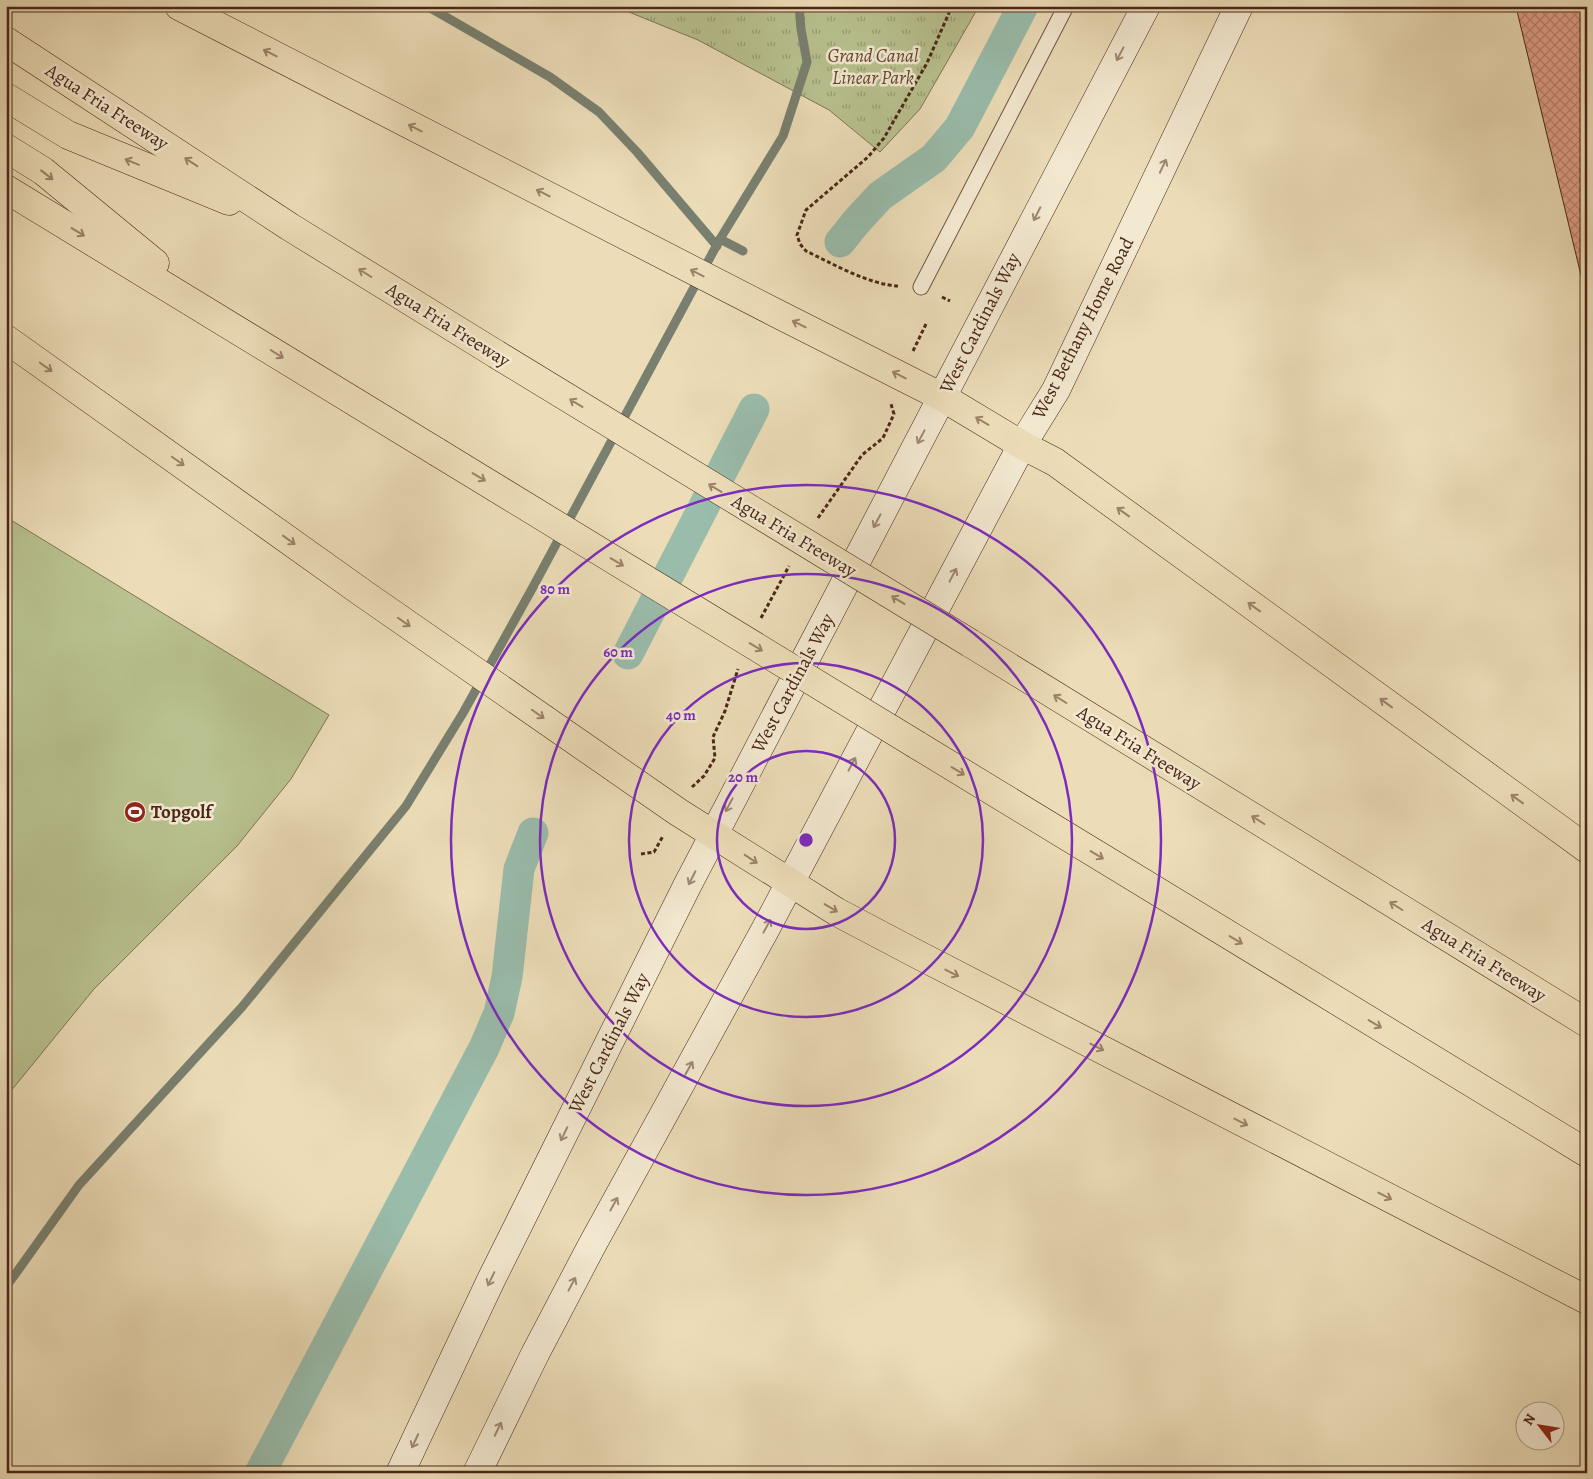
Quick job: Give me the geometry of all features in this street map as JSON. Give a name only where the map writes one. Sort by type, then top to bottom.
[{"type":"highway","points":[[179,6],[942,397],[1022,445],[1055,462],[1587,849]]},
{"type":"highway","name":"Agua Fria Freeway","points":[[6,41],[290,227],[1587,1023]]},
{"type":"highway","points":[[6,97],[68,135],[290,227]]},
{"type":"highway","points":[[6,148],[43,171],[235,328]]},
{"type":"highway","points":[[6,189],[1587,1153]]},
{"type":"highway","points":[[6,339],[364,594],[678,812],[836,912],[1587,1300]]},
{"type":"main road","name":"West Cardinals Way","points":[[400,1473],[490,1280],[714,834],[1146,6]]},
{"type":"main road","name":"West Bethany Home Road","points":[[1022,445],[1056,390],[1239,6]]},
{"type":"main road","points":[[477,1473],[535,1354],[587,1255],[756,947],[1022,445]]},
{"type":"lane","points":[[921,287],[1066,6]]},
{"type":"path","points":[[856,275],[806,251],[800,244],[797,235],[806,210],[868,157],[884,138],[927,63],[952,6]]},
{"type":"path","points":[[814,522],[862,455],[883,438],[894,414],[889,400]]},
{"type":"path","points":[[759,621],[791,563]]},
{"type":"path","points":[[694,785],[704,776],[715,758],[714,738],[738,667]]},
{"type":"green space","name":"Grand Canal Linear Park","points":[[614,6],[979,6],[920,109],[880,152],[829,110],[698,40]]},
{"type":"green space","name":"Topgolf","points":[[6,517],[329,715],[291,779],[237,846],[94,989],[6,1097]]},
{"type":"building","points":[[1522,6],[1587,6],[1587,300],[1517,11]]},
{"type":"waterway","points":[[427,6],[550,77],[599,112],[637,152],[717,246]]},
{"type":"waterway","points":[[6,1287],[79,1185],[242,1007],[406,806],[463,713],[533,587],[720,239],[783,136],[807,62],[799,6]]},
{"type":"waterway","points":[[840,242],[880,196],[934,158],[960,127],[1023,6]]},
{"type":"waterway","points":[[720,239],[743,251]]},
{"type":"waterway","points":[[628,654],[754,409]]},
{"type":"waterway","points":[[260,1473],[484,1048],[499,1013],[507,977],[519,869],[533,833]]},
{"type":"place","name":"Topgolf","points":[[135,812]]}]
